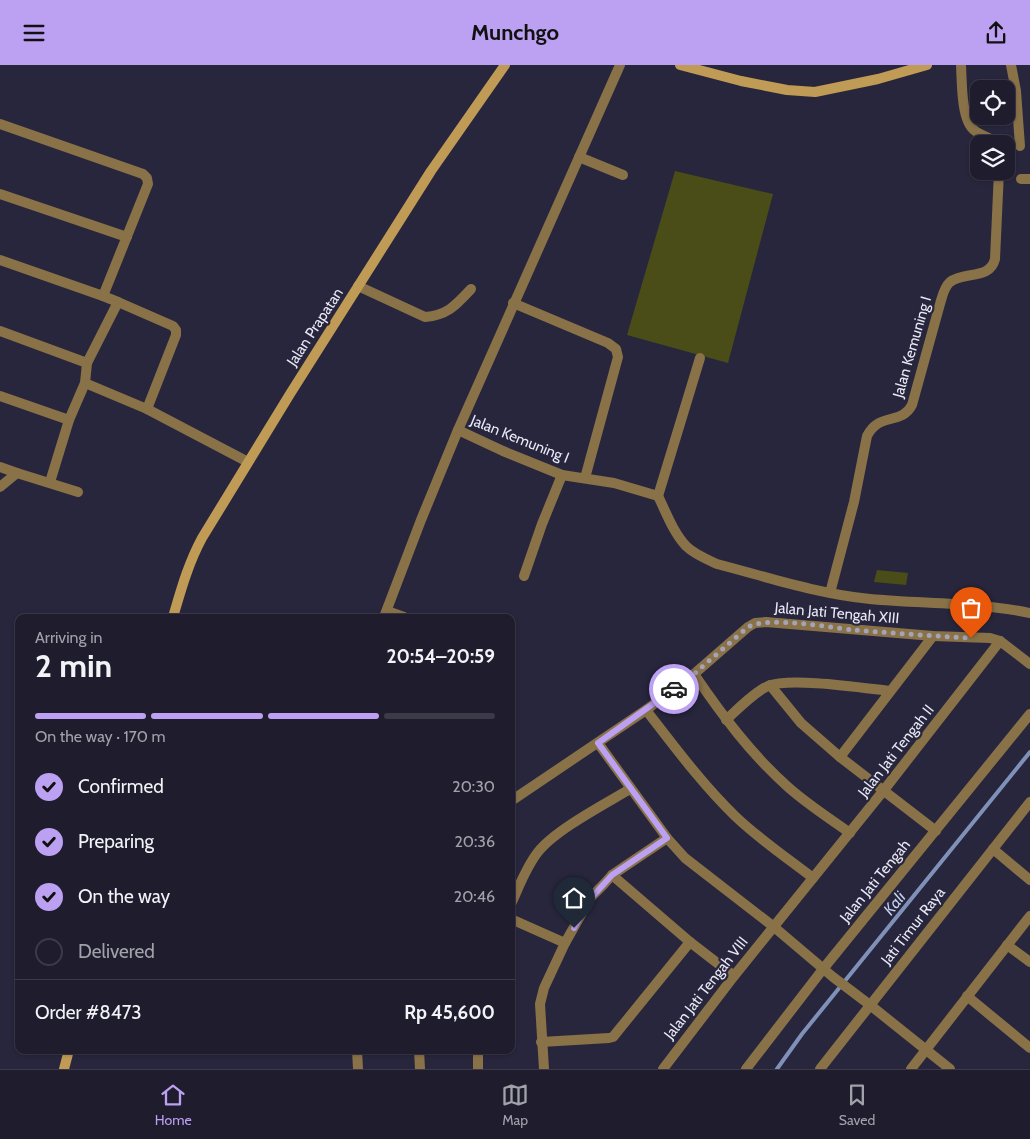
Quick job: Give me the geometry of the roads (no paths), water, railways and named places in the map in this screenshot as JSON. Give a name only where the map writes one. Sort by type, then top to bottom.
[{"type":"main road","name":"Jalan Prapatan","points":[[174,614],[193,554],[248,462],[431,171],[505,65]]},
{"type":"main road","points":[[680,65],[786,91],[815,92],[878,79],[927,65]]},
{"type":"main road","points":[[64,1069],[68,1054]]},
{"type":"street","points":[[386,614],[421,520],[458,430],[620,65]]},
{"type":"street","points":[[961,65],[965,112],[968,123],[975,132],[982,135]]},
{"type":"street","points":[[1011,65],[1016,91],[1020,146]]},
{"type":"street","points":[[0,125],[143,174],[147,178],[148,184],[104,295]]},
{"type":"street","points":[[579,157],[623,175]]},
{"type":"street","name":"Jalan Kemuning I","points":[[830,593],[854,502],[867,436],[877,423],[901,416],[908,412],[912,405],[940,304],[950,282],[988,271],[993,266],[995,259],[999,180]]},
{"type":"street","points":[[0,194],[127,237]]},
{"type":"street","points":[[0,260],[104,295],[172,326],[176,330],[147,409]]},
{"type":"street","points":[[358,286],[425,317],[448,311],[471,289]]},
{"type":"street","points":[[50,482],[69,419],[86,383],[87,363],[118,302]]},
{"type":"street","points":[[513,303],[608,343],[616,349],[618,357],[585,478]]},
{"type":"street","points":[[0,331],[87,363]]},
{"type":"street","points":[[700,358],[658,496],[678,536],[686,546],[717,564],[830,593],[869,599],[998,607],[1030,613]]},
{"type":"street","points":[[86,383],[147,409],[248,462]]},
{"type":"street","points":[[0,396],[69,419]]},
{"type":"street","name":"Jalan Kemuning I","points":[[458,430],[562,475],[614,483],[658,496]]},
{"type":"street","points":[[0,467],[78,492]]},
{"type":"street","points":[[0,487],[17,473]]},
{"type":"street","points":[[524,575],[562,475]]},
{"type":"street","name":"Jalan Jati Tengah XIII","points":[[515,798],[646,710],[694,674],[755,623],[933,636],[990,638],[1000,641],[1030,664]]},
{"type":"street","points":[[840,757],[933,636]]},
{"type":"street","name":"Jalan Jati Tengah II","points":[[813,878],[884,791],[1000,641]]},
{"type":"street","points":[[694,674],[726,720],[750,749],[788,787],[850,833]]},
{"type":"street","points":[[726,720],[764,688],[780,683],[890,691]]},
{"type":"street","points":[[770,685],[801,723],[840,757],[936,831]]},
{"type":"street","points":[[646,710],[706,785],[735,816],[813,878]]},
{"type":"street","name":"Jalan Jati Tengah","points":[[746,1069],[823,969],[1030,715]]},
{"type":"street","points":[[598,743],[667,838],[695,867],[774,927],[823,969],[950,1069]]},
{"type":"street","points":[[515,896],[531,863],[547,843],[564,830],[630,789]]},
{"type":"street","name":"Jati Timur Raya","points":[[820,1069],[1030,802]]},
{"type":"street","points":[[544,1069],[540,1004],[544,988],[565,943],[592,897],[612,875],[667,838]]},
{"type":"street","points":[[993,849],[1030,880]]},
{"type":"street","points":[[612,875],[690,942],[734,976]]},
{"type":"street","name":"Jalan Jati Tengah VIII","points":[[662,1069],[813,878]]},
{"type":"street","points":[[911,1069],[1030,916]]},
{"type":"street","points":[[515,921],[565,943]]},
{"type":"street","points":[[542,1042],[613,1037],[690,942]]},
{"type":"street","points":[[1007,945],[1030,962]]},
{"type":"street","points":[[967,996],[1030,1048]]},
{"type":"street","points":[[357,1054],[358,1069]]},
{"type":"street","points":[[419,1054],[420,1069]]},
{"type":"street","points":[[478,1054],[478,1069]]},
{"type":"waterway","name":"Kali","points":[[777,1069],[802,1034],[1030,752]]}]
